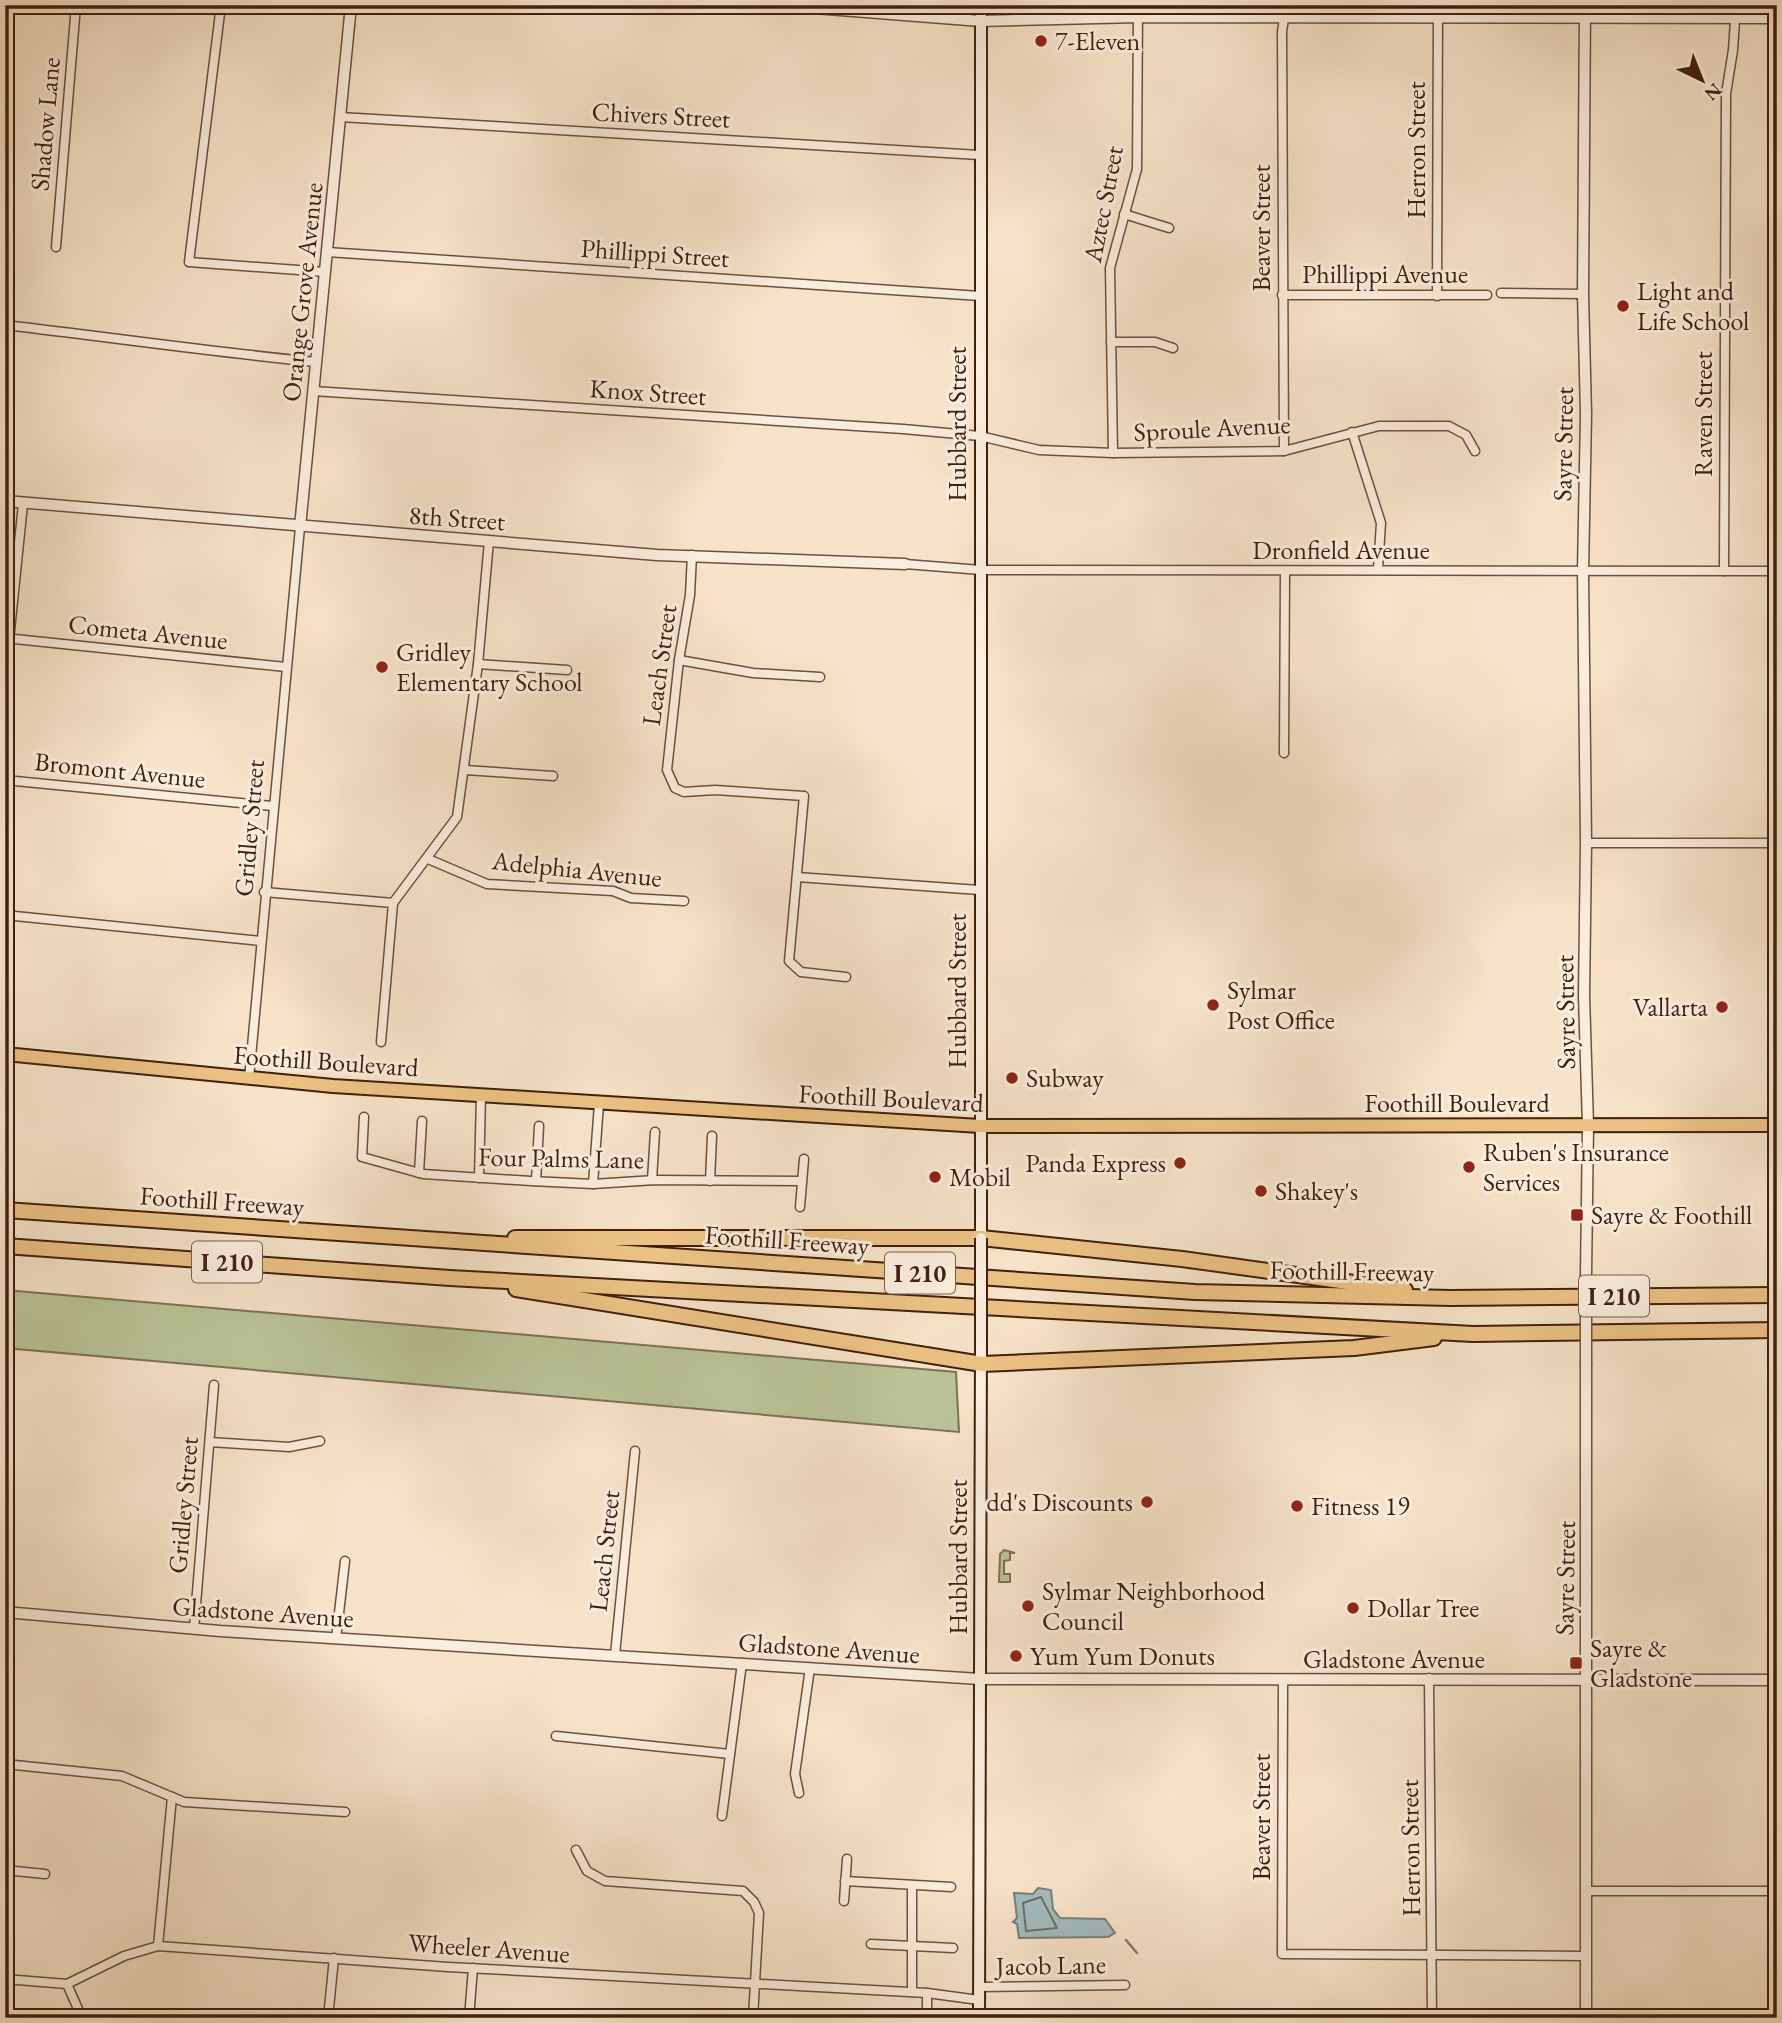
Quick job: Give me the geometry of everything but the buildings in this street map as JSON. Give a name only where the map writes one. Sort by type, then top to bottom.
[{"type":"highway","name":"Foothill Freeway","points":[[5,1210],[1195,1292],[1451,1298],[1777,1295]]},
{"type":"highway","points":[[389,1238],[981,1238],[1074,1245],[1350,1280],[1451,1298]]},
{"type":"highway","name":"Foothill Freeway","points":[[5,1245],[450,1278],[1473,1334],[1777,1330]]},
{"type":"highway","points":[[450,1278],[803,1338],[982,1364],[1354,1348],[1473,1334]]},
{"type":"main road","name":"Hubbard Street","points":[[979,2018],[982,1364],[979,890],[981,5]]},
{"type":"main road","name":"Foothill Boulevard","points":[[5,1054],[249,1079],[599,1104],[980,1126],[1777,1125]]},
{"type":"street","points":[[5,50],[10,5]]},
{"type":"street","name":"Shadow Lane","points":[[56,247],[76,5]]},
{"type":"street","points":[[221,5],[189,262],[325,272]]},
{"type":"street","name":"Orange Grove Avenue","points":[[295,582],[351,5]]},
{"type":"street","points":[[776,5],[981,21],[1138,17],[1777,18]]},
{"type":"street","name":"Aztec Street","points":[[1113,453],[1110,268],[1137,169],[1138,5]]},
{"type":"street","name":"Beaver Street","points":[[1284,452],[1283,19],[1286,5]]},
{"type":"street","name":"Herron Street","points":[[1437,296],[1438,5]]},
{"type":"street","name":"Sayre Street","points":[[1585,5],[1584,996],[1588,1125],[1586,2017]]},
{"type":"street","name":"Raven Street","points":[[1724,571],[1726,94],[1736,5]]},
{"type":"street","name":"Chivers Street","points":[[340,117],[979,155]]},
{"type":"street","points":[[1124,214],[1169,228]]},
{"type":"street","name":"Phillippi Street","points":[[327,251],[980,296]]},
{"type":"street","name":"Phillippi Avenue","points":[[1501,293],[1583,294]]},
{"type":"street","name":"Phillippi Avenue","points":[[1282,295],[1487,295]]},
{"type":"street","points":[[5,325],[164,343],[190,350],[316,362]]},
{"type":"street","points":[[1111,342],[1155,342],[1173,348]]},
{"type":"street","name":"Knox Street","points":[[313,391],[980,436]]},
{"type":"street","name":"Sproule Avenue","points":[[980,436],[1039,450],[1113,453],[1284,452],[1379,426],[1449,426],[1466,435],[1475,451]]},
{"type":"street","points":[[1352,432],[1381,523],[1378,569]]},
{"type":"street","name":"8th Street","points":[[5,502],[300,527],[692,555],[905,564]]},
{"type":"street","points":[[5,679],[7,638],[23,504]]},
{"type":"street","points":[[381,1042],[393,903],[457,817],[478,664],[489,541]]},
{"type":"street","name":"Leach Street","points":[[692,555],[690,595],[678,660],[667,770],[669,780],[675,788],[684,792],[715,790],[804,796],[797,877]]},
{"type":"street","name":"Dronfield Avenue","points":[[905,564],[981,570],[1777,571]]},
{"type":"street","points":[[1284,572],[1284,753]]},
{"type":"street","name":"Gridley Street","points":[[249,1079],[264,892],[295,582]]},
{"type":"street","name":"Cometa Avenue","points":[[7,638],[286,667]]},
{"type":"street","points":[[678,660],[753,673],[820,677]]},
{"type":"street","points":[[478,664],[567,670]]},
{"type":"street","points":[[465,770],[553,776]]},
{"type":"street","name":"Bromont Avenue","points":[[5,780],[272,806]]},
{"type":"street","points":[[1586,843],[1777,844]]},
{"type":"street","name":"Adelphia Avenue","points":[[428,859],[487,884],[613,891],[632,898],[684,901]]},
{"type":"street","points":[[846,977],[801,972],[789,961],[797,877],[979,890]]},
{"type":"street","points":[[264,892],[393,903]]},
{"type":"street","points":[[5,915],[260,941]]},
{"type":"street","points":[[479,1178],[481,1095]]},
{"type":"street","points":[[593,1184],[599,1104]]},
{"type":"street","name":"Four Palms Lane","points":[[364,1116],[362,1157],[419,1173],[593,1184],[652,1180],[802,1181]]},
{"type":"street","points":[[419,1173],[422,1121]]},
{"type":"street","points":[[536,1181],[539,1126]]},
{"type":"street","points":[[652,1180],[655,1132]]},
{"type":"street","points":[[710,1181],[712,1136]]},
{"type":"street","points":[[800,1207],[804,1158]]},
{"type":"street","name":"Gridley Street","points":[[194,1629],[214,1385]]},
{"type":"street","points":[[210,1443],[289,1447],[320,1441]]},
{"type":"street","name":"Leach Street","points":[[615,1655],[635,1451]]},
{"type":"street","points":[[336,1639],[345,1562]]},
{"type":"street","name":"Gladstone Avenue","points":[[5,1612],[336,1639],[980,1679],[1777,1680]]},
{"type":"street","points":[[722,1816],[742,1663]]},
{"type":"street","points":[[799,1793],[795,1774],[810,1668]]},
{"type":"street","name":"Herron Street","points":[[1429,1678],[1432,2018]]},
{"type":"street","name":"Beaver Street","points":[[1283,1680],[1282,1954],[1433,1956]]},
{"type":"street","points":[[556,1735],[730,1754]]},
{"type":"street","points":[[5,1764],[122,1776],[184,1802],[345,1812]]},
{"type":"street","points":[[158,1946],[172,1797]]},
{"type":"street","points":[[576,1850],[587,1871],[605,1881],[743,1891],[754,1902],[759,1913],[752,1985],[753,2018]]},
{"type":"street","points":[[844,1900],[847,1858]]},
{"type":"street","points":[[5,1870],[45,1874]]},
{"type":"street","points":[[845,1881],[951,1887]]},
{"type":"street","points":[[912,1885],[912,1992]]},
{"type":"street","points":[[1587,1891],[1777,1891]]},
{"type":"street","points":[[871,1944],[953,1948]]},
{"type":"street","name":"Wheeler Avenue","points":[[67,1984],[124,1956],[158,1946],[473,1968],[912,1992],[979,2000]]},
{"type":"street","points":[[1433,1956],[1585,1956]]},
{"type":"street","points":[[328,2018],[334,1958]]},
{"type":"street","points":[[469,2018],[473,1968]]},
{"type":"street","points":[[5,1979],[67,1984],[82,2018]]},
{"type":"street","name":"Jacob Lane","points":[[979,1987],[1125,1985]]},
{"type":"street","points":[[927,1993],[927,2018]]},
{"type":"street","points":[[1586,2017],[1777,2016]]},
{"type":"green space","points":[[5,1290],[956,1372],[959,1432],[5,1348]]},
{"type":"green space","points":[[1004,1550],[1015,1553],[1010,1553],[1010,1560],[1004,1561],[1004,1574],[1010,1574],[1010,1582],[999,1582],[1000,1554]]},
{"type":"water","points":[[1038,1888],[1051,1890],[1053,1909],[1060,1918],[1105,1919],[1115,1933],[1108,1937],[1019,1938],[1017,1924],[1013,1922],[1017,1918],[1014,1893],[1033,1894]]},
{"type":"waterway","points":[[1126,1940],[1137,1953]]},
{"type":"place","name":"7-Eleven","points":[[1041,41]]},
{"type":"place","name":"Light and Life School","points":[[1623,306]]},
{"type":"place","name":"Gridley Elementary School","points":[[382,667]]},
{"type":"place","name":"Sylmar Post Office","points":[[1213,1005]]},
{"type":"place","name":"Vallarta","points":[[1722,1007]]},
{"type":"place","name":"Subway","points":[[1012,1078]]},
{"type":"place","name":"Panda Express","points":[[1180,1163]]},
{"type":"place","name":"Ruben's Insurance Services","points":[[1469,1167]]},
{"type":"place","name":"Mobil","points":[[935,1177]]},
{"type":"place","name":"Shakey's","points":[[1261,1191]]},
{"type":"place","name":"Sayre & Foothill","points":[[1577,1215]]},
{"type":"place","name":"dd's Discounts","points":[[1147,1502]]},
{"type":"place","name":"Fitness 19","points":[[1297,1506]]},
{"type":"place","name":"Sylmar Neighborhood Council","points":[[1028,1606]]},
{"type":"place","name":"Dollar Tree","points":[[1353,1608]]},
{"type":"place","name":"Yum Yum Donuts","points":[[1016,1656]]},
{"type":"place","name":"Sayre & Gladstone","points":[[1576,1663]]}]
